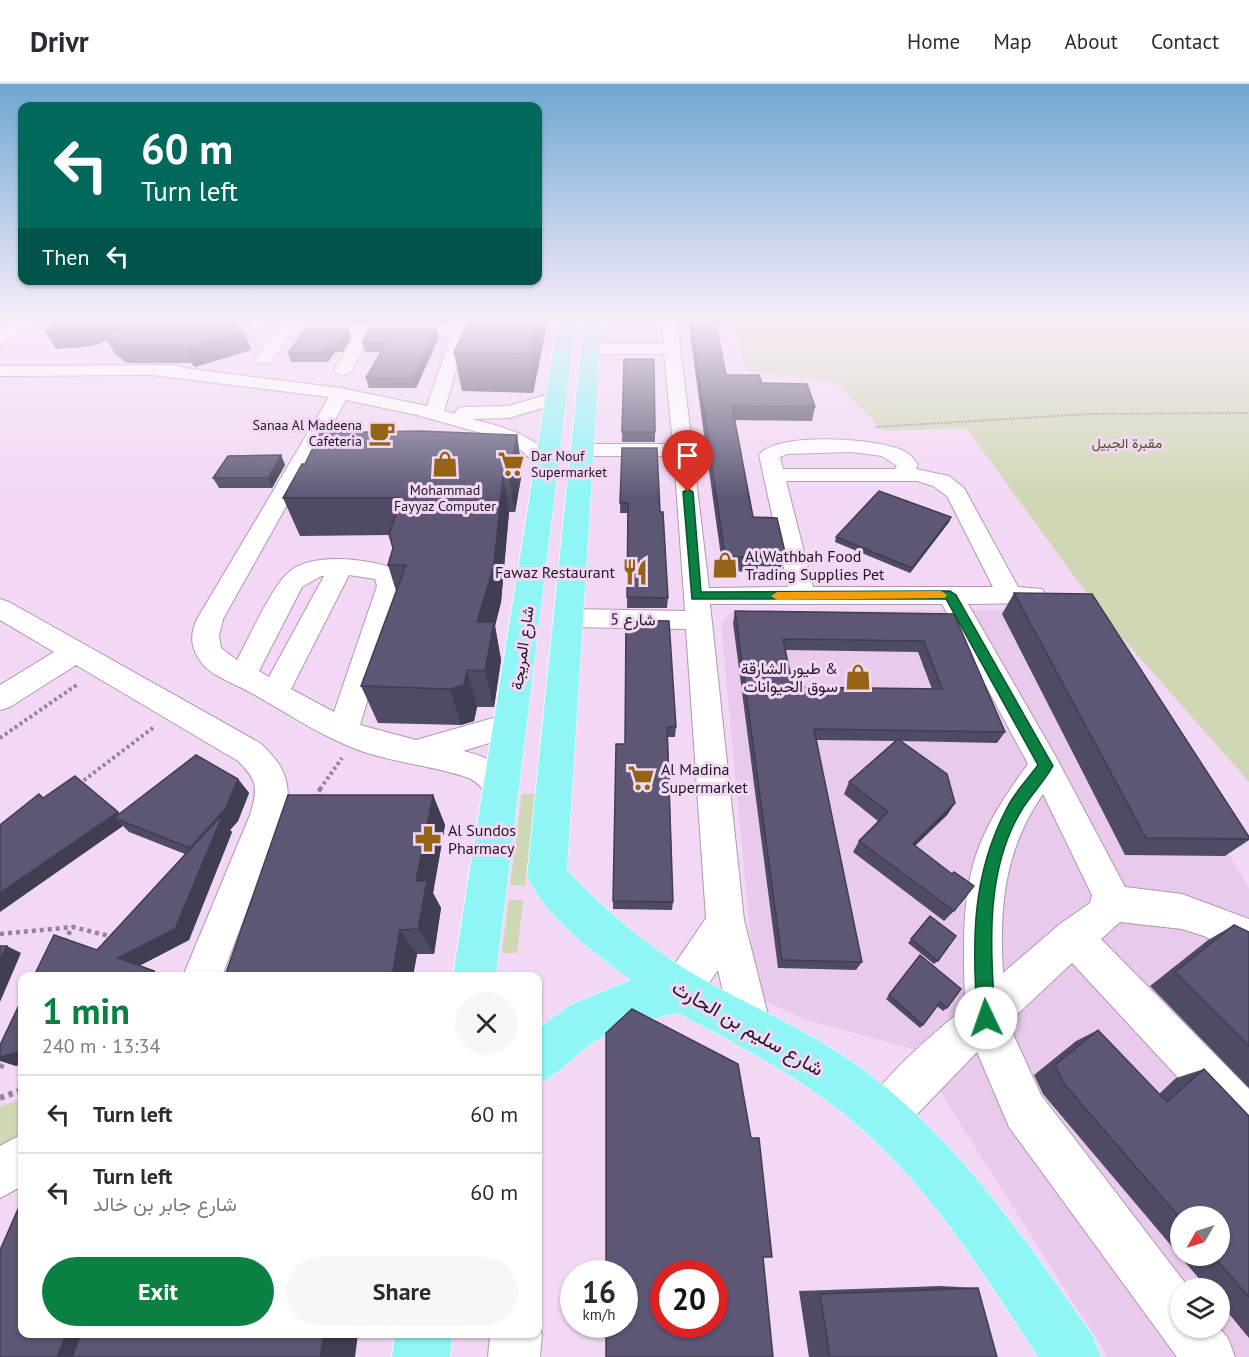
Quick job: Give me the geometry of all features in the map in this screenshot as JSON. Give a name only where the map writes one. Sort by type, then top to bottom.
[{"type":"main road","name":"شارع المريجة","points":[[475,972],[518,679],[559,379]]},
{"type":"main road","points":[[556,770],[589,379]]},
{"type":"main road","points":[[518,679],[536,673],[549,679],[548,734],[556,770]]},
{"type":"main road","name":"شارع سليم بن الحارث","points":[[556,770],[547,876],[580,914],[680,991],[751,1027],[832,1076],[884,1116],[939,1173],[993,1241],[1072,1357]]},
{"type":"main road","points":[[542,1057],[576,1025],[599,1012],[622,1003],[680,991]]},
{"type":"main road","points":[[421,1357],[423,1338]]},
{"type":"street","points":[[248,379],[340,385],[512,437],[537,452],[547,464]]},
{"type":"street","points":[[343,379],[315,452],[206,628],[204,637],[208,653],[242,677],[350,734],[472,766],[484,771],[501,788]]},
{"type":"street","points":[[434,413],[445,379]]},
{"type":"street","points":[[676,379],[684,450],[725,920],[751,1027]]},
{"type":"street","points":[[434,413],[509,412],[556,398]]},
{"type":"street","points":[[583,450],[684,450]]},
{"type":"street","name":"شارع 5","points":[[569,618],[697,608],[803,596],[1022,595],[953,489],[934,478],[903,474],[774,475],[803,596]]},
{"type":"street","points":[[242,677],[295,578],[312,569],[380,572],[389,578],[391,583],[350,734]]},
{"type":"street","points":[[274,694],[340,569]]},
{"type":"street","points":[[884,1116],[937,1060],[1073,937],[1106,913],[1109,905],[1110,895],[1105,883],[1045,766],[950,595]]},
{"type":"street","points":[[0,608],[249,752],[272,777],[274,795],[205,972]]},
{"type":"street","points":[[0,699],[75,652]]},
{"type":"street","points":[[417,752],[468,740],[511,725]]},
{"type":"street","points":[[1045,766],[1014,809],[992,864],[982,933],[986,1018],[998,1053],[1025,1111],[1170,1306]]},
{"type":"street","points":[[1109,905],[1144,904],[1181,910],[1221,924],[1249,939]]},
{"type":"street","points":[[680,991],[708,952],[725,920]]},
{"type":"street","points":[[1073,937],[1249,1121]]},
{"type":"street","points":[[0,1175],[18,1160]]},
{"type":"street","points":[[514,1357],[516,1338]]},
{"type":"street","points":[[1195,1338],[1209,1357]]},
{"type":"path","points":[[870,427],[1090,414],[1249,413]]},
{"type":"path","points":[[0,738],[102,667]]},
{"type":"path","points":[[72,789],[160,722]]},
{"type":"path","points":[[311,803],[350,734]]},
{"type":"path","points":[[62,947],[73,927]]},
{"type":"path","points":[[0,934],[73,927],[118,938]]},
{"type":"path","points":[[1,1065],[7,1054]]},
{"type":"path","points":[[0,1098],[18,1091]]},
{"type":"shaded area","points":[[1083,609],[1249,888],[1249,1357],[1108,1357],[913,1049],[807,1020],[756,997],[721,625],[731,612]]},
{"type":"green space","name":"مقبرة الجبيل","points":[[820,379],[1249,379],[1249,782],[1104,617],[966,428],[883,431],[834,381]]},
{"type":"green space","points":[[522,794],[536,794],[525,886],[510,885]]},
{"type":"green space","points":[[509,900],[523,900],[517,953],[502,953]]},
{"type":"green space","points":[[18,1100],[18,1139],[0,1150],[0,1107]]},
{"type":"building","points":[[623,379],[654,379],[655,432],[622,432]]},
{"type":"building","points":[[700,379],[761,379],[762,383],[807,384],[815,407],[732,406],[753,517],[777,518],[785,552],[759,552],[760,557],[725,557]]},
{"type":"building","points":[[420,431],[517,435],[509,475],[503,475],[494,565],[477,622],[494,622],[485,671],[467,670],[464,685],[450,689],[361,686],[406,565],[388,565],[393,548],[389,534],[401,500],[399,498],[283,498],[302,464],[305,464],[320,433]]},
{"type":"building","points":[[622,448],[657,448],[668,598],[627,597],[628,503],[620,503]]},
{"type":"building","points":[[281,455],[268,478],[213,478],[228,456]]},
{"type":"building","points":[[879,491],[951,517],[912,568],[836,537]]},
{"type":"building","points":[[1014,593],[1092,594],[1249,839],[1146,838]]},
{"type":"building","points":[[735,611],[954,614],[1005,732],[814,729],[862,962],[782,960]],"holes":[[[783,639],[924,641],[942,689],[793,687]]]},
{"type":"building","points":[[626,620],[669,621],[676,727],[667,727],[673,902],[613,901],[616,744],[625,744]]},
{"type":"building","points":[[898,739],[947,774],[955,803],[913,844],[952,874],[954,872],[974,886],[954,911],[859,841],[888,812],[849,782]]},
{"type":"building","points":[[196,755],[238,779],[226,808],[190,848],[114,818]]},
{"type":"building","points":[[75,776],[118,812],[0,893],[0,825],[39,794],[43,798]]},
{"type":"building","points":[[288,795],[433,795],[416,881],[427,881],[418,929],[400,930],[393,972],[226,972]]},
{"type":"building","points":[[219,818],[221,819],[175,929],[118,958],[153,972],[36,972],[54,935],[97,950]]},
{"type":"building","points":[[930,916],[956,936],[938,961],[911,939]]},
{"type":"building","points":[[1234,925],[1249,932],[1249,1046],[1175,972]]},
{"type":"building","points":[[0,946],[7,946],[0,960]]},
{"type":"building","points":[[920,955],[961,989],[947,1008],[940,1002],[923,1025],[889,995]]},
{"type":"building","points":[[18,1007],[18,1052],[0,1057],[0,1045]]},
{"type":"building","points":[[632,1009],[738,1064],[751,1138],[759,1138],[772,1257],[763,1257],[773,1357],[606,1357],[606,1338],[638,1338],[638,1260],[606,1260],[606,1033]]},
{"type":"building","points":[[1098,1030],[1167,1102],[1204,1069],[1249,1116],[1249,1297],[1222,1266],[1230,1266],[1230,1206],[1170,1206],[1065,1085],[1055,1065]]},
{"type":"building","points":[[18,1209],[18,1338],[64,1338],[57,1357],[0,1357],[0,1250]]},
{"type":"building","points":[[978,1288],[997,1357],[830,1357],[820,1294]]},
{"type":"building","points":[[79,1338],[323,1338],[320,1357],[72,1357]]},
{"type":"slow traffic","points":[[777,596],[941,595]]},
{"type":"place","name":"Sanaa Al Madeena Cafeteria","points":[[382,433]]},
{"type":"place","name":"Mohammad Fayyaz Computer","points":[[445,464]]},
{"type":"place","name":"Dar Nouf Supermarket","points":[[511,464]]},
{"type":"place","name":"Al Wathbah Food Trading Supplies Pet","points":[[725,565]]},
{"type":"place","name":"Fawaz Restaurant","points":[[635,572]]},
{"type":"place","name":"طيور الشارقة & سوق الحيوانات","points":[[858,677]]},
{"type":"place","name":"Al Madina Supermarket","points":[[641,778]]},
{"type":"place","name":"Al Sundos Pharmacy","points":[[428,839]]},
{"type":"route","points":[[688,492],[696,596],[950,595],[1045,766],[1014,809],[992,864],[982,933],[986,1018]]}]
